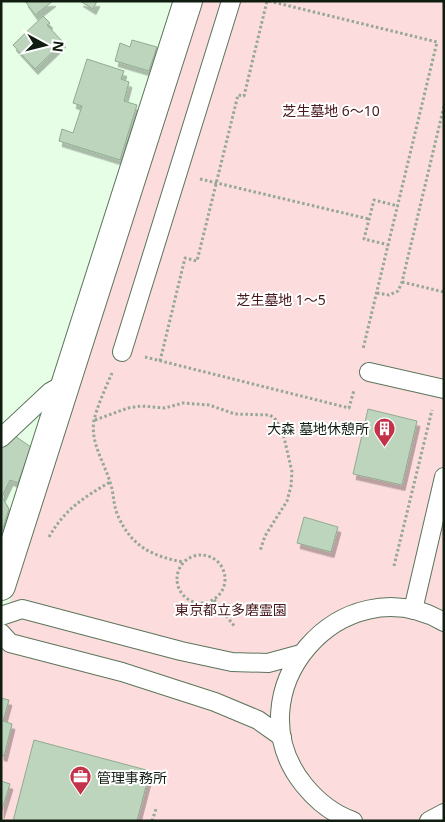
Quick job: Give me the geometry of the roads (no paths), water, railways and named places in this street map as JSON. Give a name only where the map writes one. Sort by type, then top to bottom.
[{"type":"street","points":[[1,586],[188,1]]},
{"type":"lane","points":[[122,352],[232,1]]},
{"type":"lane","points":[[369,372],[444,389]]},
{"type":"lane","points":[[1,438],[50,392],[66,383]]},
{"type":"lane","points":[[413,610],[444,477]]},
{"type":"lane","points":[[353,821],[328,808],[311,794],[294,771],[282,737],[283,694],[290,673],[301,654],[314,638],[330,625],[350,615],[370,609],[392,607],[413,610],[444,622]]},
{"type":"lane","points":[[1,616],[22,610],[181,651],[240,663],[268,663],[301,654]]},
{"type":"lane","points":[[1,632],[10,643],[122,672],[238,710],[282,737]]},
{"type":"lane","points":[[428,821],[444,813]]},
{"type":"place","name":"大森 墓地休憩所","points":[[385,447]]},
{"type":"place","name":"管理事務所","points":[[81,796]]},
{"type":"park label","name":"芝生墓地 6～10","points":[[331,110]]},
{"type":"park label","name":"芝生墓地 1～5","points":[[281,299]]},
{"type":"park label","name":"東京都立多磨霊園","points":[[231,609]]}]
